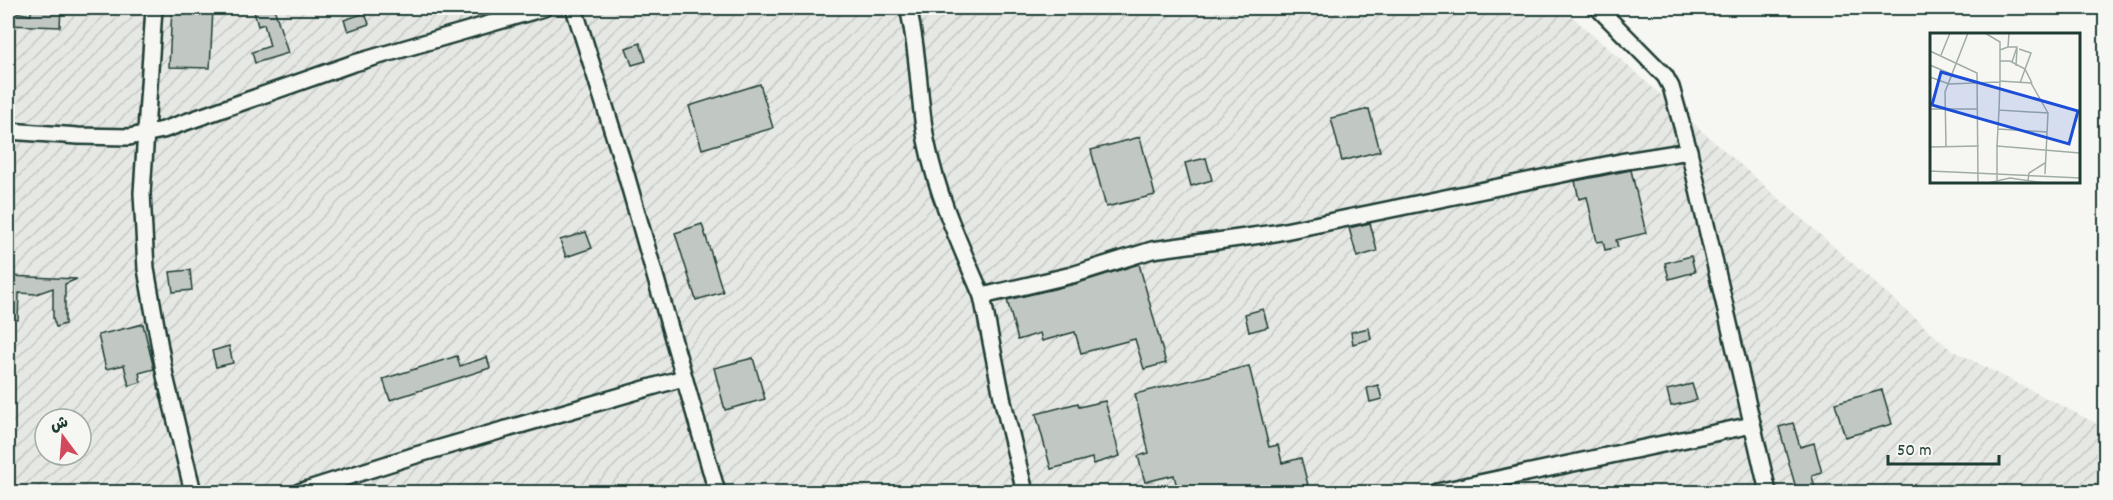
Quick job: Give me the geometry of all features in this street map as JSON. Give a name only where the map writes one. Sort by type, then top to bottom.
[{"type":"street","points":[[154,8],[142,193],[146,269],[165,376],[193,492]]},
{"type":"street","points":[[8,131],[129,137],[163,130],[351,64],[544,8]]},
{"type":"street","points":[[574,8],[623,164],[717,492]]},
{"type":"street","points":[[908,8],[927,141],[938,186],[951,223],[982,296],[1003,402],[1025,492]]},
{"type":"street","points":[[1598,8],[1665,76],[1671,87],[1689,150],[1768,492]]},
{"type":"street","points":[[982,296],[1072,275],[1152,250],[1319,225],[1628,160],[1689,150]]},
{"type":"street","points":[[299,492],[416,455],[683,378]]},
{"type":"street","points":[[1437,492],[1752,425]]},
{"type":"shaded area","points":[[8,8],[1562,8],[1950,349],[2105,428],[2105,492],[8,492]]},
{"type":"building","points":[[31,8],[61,8],[60,27],[8,25],[8,11],[31,15]]},
{"type":"building","points":[[172,8],[213,8],[210,68],[169,67]]},
{"type":"building","points":[[253,8],[274,8],[288,53],[255,63],[252,52],[270,46],[264,24],[258,26]]},
{"type":"building","points":[[365,13],[369,24],[348,31],[344,20]]},
{"type":"building","points":[[640,43],[646,61],[632,65],[626,48]]},
{"type":"building","points":[[760,84],[773,128],[702,149],[689,106]]},
{"type":"building","points":[[1369,109],[1380,151],[1342,161],[1331,118]]},
{"type":"building","points":[[1140,137],[1155,195],[1106,207],[1091,150]]},
{"type":"building","points":[[1206,158],[1212,180],[1191,186],[1185,163]]},
{"type":"building","points":[[1631,170],[1646,233],[1616,240],[1618,247],[1605,250],[1603,241],[1597,242],[1587,197],[1579,199],[1575,181]]},
{"type":"building","points":[[1370,223],[1377,251],[1357,257],[1349,228]]},
{"type":"building","points":[[702,224],[723,292],[696,300],[675,233]]},
{"type":"building","points":[[586,232],[592,248],[566,257],[560,240]]},
{"type":"building","points":[[1691,256],[1695,272],[1669,279],[1665,263]]},
{"type":"building","points":[[1139,264],[1166,363],[1144,369],[1135,339],[1081,353],[1075,332],[1042,341],[1040,333],[1018,340],[1007,300],[1075,284]]},
{"type":"building","points":[[190,270],[192,290],[173,292],[170,272]]},
{"type":"building","points":[[8,276],[77,279],[65,284],[65,324],[56,327],[53,318],[53,288],[36,294],[19,293],[18,320],[8,319]]},
{"type":"building","points":[[1263,309],[1268,327],[1249,332],[1245,314]]},
{"type":"building","points":[[143,324],[154,369],[139,373],[141,382],[129,386],[124,365],[106,369],[98,335]]},
{"type":"building","points":[[1369,328],[1371,339],[1353,344],[1351,332]]},
{"type":"building","points":[[229,346],[233,363],[216,367],[212,351]]},
{"type":"building","points":[[457,356],[460,366],[487,357],[490,368],[390,400],[383,379]]},
{"type":"building","points":[[753,358],[765,399],[725,410],[714,368]]},
{"type":"building","points":[[1249,366],[1269,447],[1278,445],[1282,463],[1301,458],[1308,485],[1278,492],[1178,492],[1174,475],[1145,482],[1138,456],[1149,453],[1135,394]]},
{"type":"building","points":[[1692,384],[1697,400],[1671,406],[1667,390]]},
{"type":"building","points":[[1378,385],[1382,399],[1370,402],[1367,388]]},
{"type":"building","points":[[1882,390],[1892,424],[1845,437],[1835,403]]},
{"type":"building","points":[[1105,401],[1120,456],[1093,464],[1092,458],[1051,469],[1036,414],[1078,403],[1079,407]]},
{"type":"building","points":[[1793,423],[1800,447],[1814,443],[1822,473],[1812,476],[1816,492],[1797,492],[1779,427]]}]
